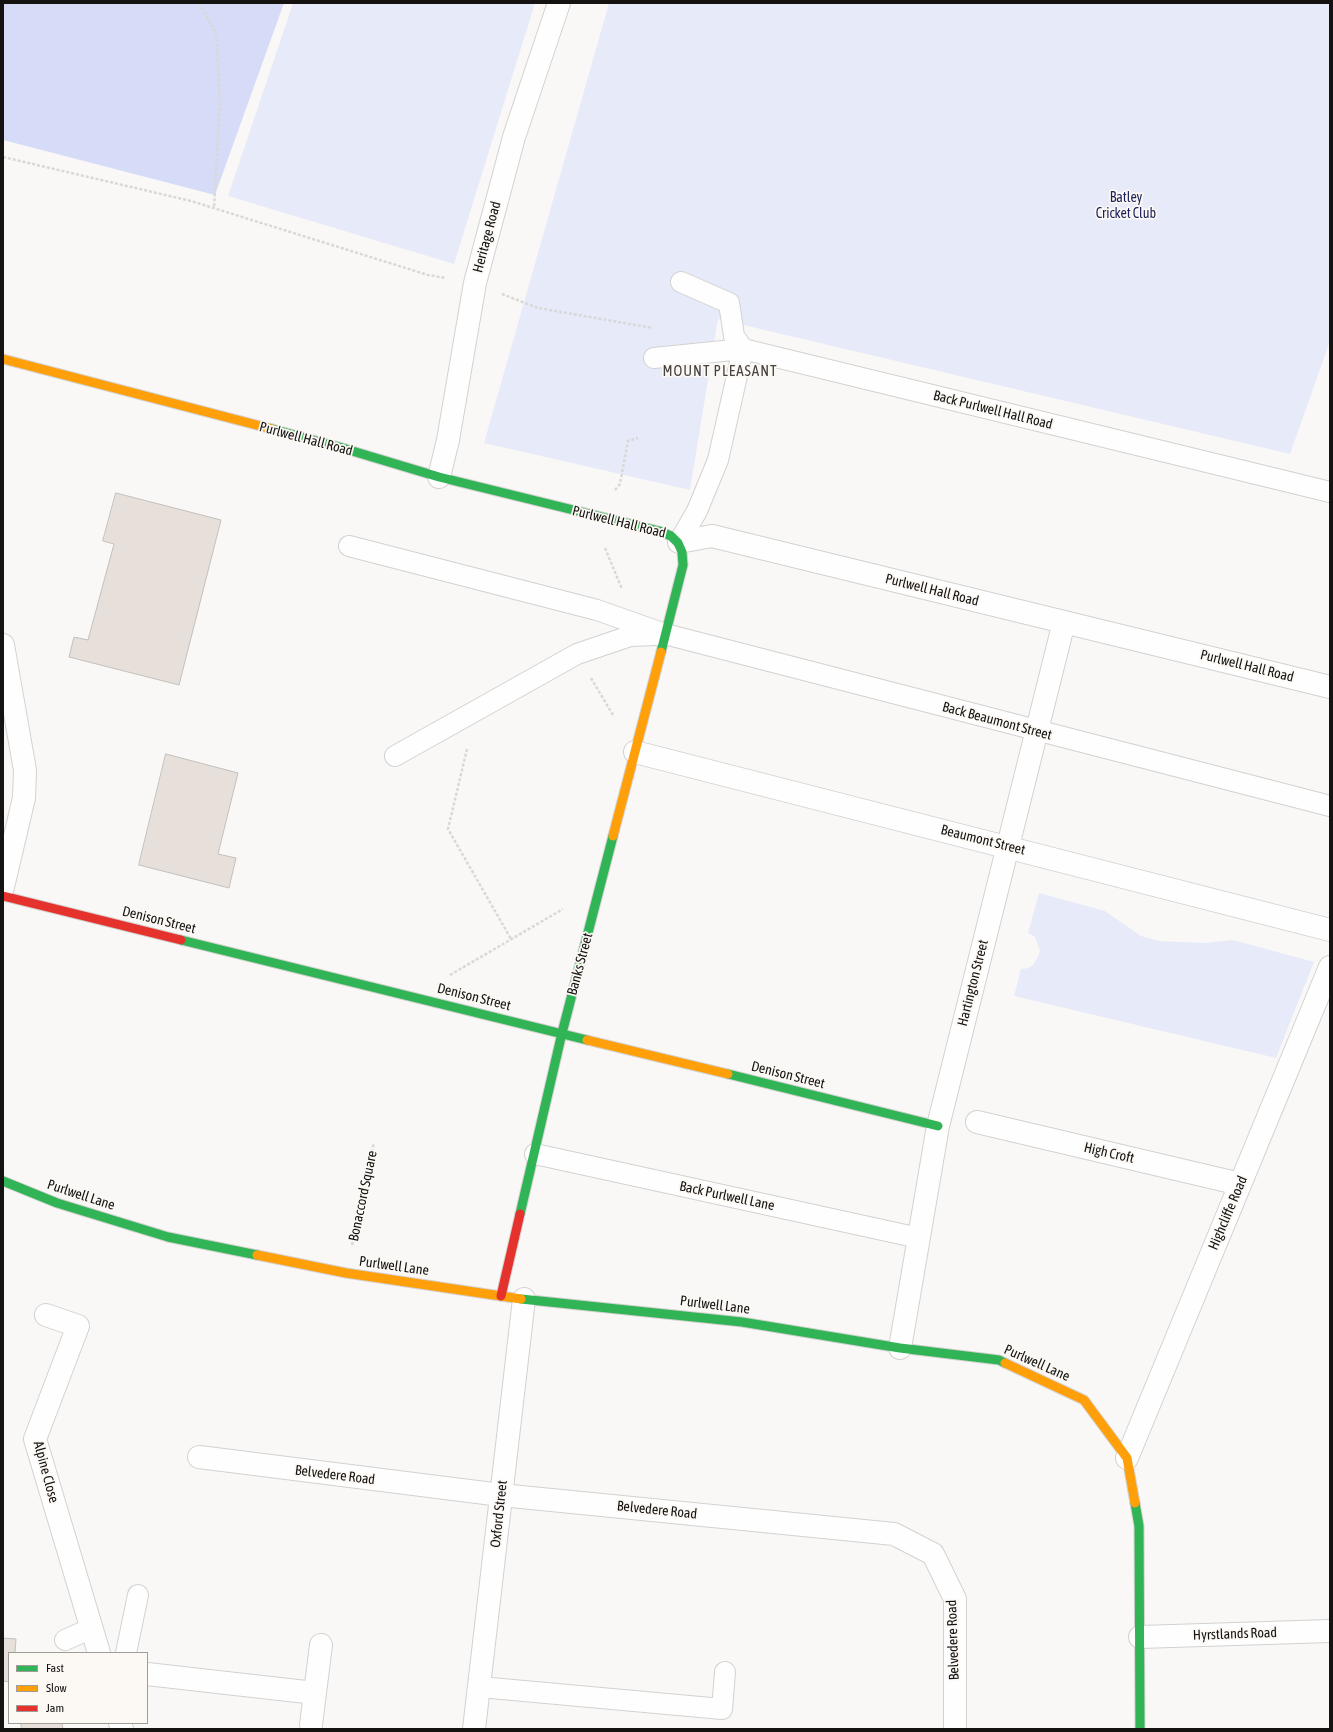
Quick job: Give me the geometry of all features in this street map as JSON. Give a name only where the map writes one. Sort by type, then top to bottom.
[{"type":"street","name":"Heritage Road","points":[[439,477],[448,440],[475,283],[514,137],[559,3]]},
{"type":"street","name":"Purlwell Hall Road","points":[[3,359],[339,447],[439,477],[592,516],[659,531],[671,535],[679,542],[712,536],[1330,686]]},
{"type":"street","name":"Banks Street","points":[[501,1296],[562,1034],[683,565],[683,552],[679,542]]},
{"type":"street","name":"Hartington Street","points":[[900,1348],[938,1126],[1064,622]]},
{"type":"street","points":[[3,645],[25,770],[24,798],[3,887]]},
{"type":"street","name":"Beaumont Street","points":[[635,752],[1008,846],[1330,930]]},
{"type":"street","name":"Denison Street","points":[[3,896],[938,1126]]},
{"type":"street","name":"Highcliffe Road","points":[[1127,1458],[1330,968]]},
{"type":"street","name":"High Croft","points":[[977,1122],[1240,1184]]},
{"type":"street","name":"Purlwell Lane","points":[[3,1181],[57,1203],[168,1237],[346,1273],[524,1299],[742,1322],[900,1348],[999,1360],[1084,1400],[1127,1458],[1139,1526],[1140,1729]]},
{"type":"street","name":"Oxford Street","points":[[474,1729],[524,1299]]},
{"type":"street","name":"Alpine Close","points":[[46,1315],[78,1326],[35,1439],[99,1652]]},
{"type":"street","name":"Belvedere Road","points":[[199,1458],[501,1495],[894,1534],[933,1554],[955,1599],[954,1729]]},
{"type":"street","name":"Hyrstlands Road","points":[[1140,1637],[1330,1631]]},
{"type":"street","points":[[311,1725],[321,1645]]},
{"type":"street","points":[[148,1674],[315,1693]]},
{"type":"lane","points":[[679,542],[696,511],[718,460],[743,349],[734,336],[729,303],[681,282]]},
{"type":"lane","name":"Back Purlwell Hall Road","points":[[654,358],[743,349],[1330,492]]},
{"type":"lane","points":[[349,546],[597,610],[665,634]]},
{"type":"lane","points":[[394,756],[577,654],[630,636],[665,634]]},
{"type":"lane","name":"Back Beaumont Street","points":[[665,634],[1037,732],[1330,806]]},
{"type":"lane","name":"Back Purlwell Lane","points":[[534,1154],[919,1238]]},
{"type":"lane","points":[[126,1652],[138,1595]]},
{"type":"lane","points":[[65,1640],[92,1628]]},
{"type":"lane","points":[[480,1687],[722,1709],[725,1672]]},
{"type":"path","points":[[199,3],[216,33],[220,99],[214,208]]},
{"type":"path","points":[[3,157],[191,201],[428,275],[475,283],[538,308],[656,329]]},
{"type":"path","points":[[592,516],[620,484],[628,441],[638,438]]},
{"type":"path","points":[[476,711],[448,830],[511,939]]},
{"type":"path","points":[[413,996],[600,887]]},
{"type":"path","name":"Bonaccord Square","points":[[346,1273],[374,1142]]},
{"type":"green space","points":[[293,3],[535,3],[454,264],[228,196]]},
{"type":"green space","name":"Batley Cricket Club","points":[[609,3],[1330,3],[1330,341],[1290,454],[718,319],[690,490],[484,443]]},
{"type":"green space","points":[[1039,893],[1105,911],[1141,936],[1159,941],[1204,943],[1233,940],[1314,962],[1276,1058],[1014,996],[1021,969],[1028,968],[1034,964],[1040,951],[1035,937],[1028,933]]},
{"type":"shaded area","points":[[3,3],[284,3],[215,195],[3,140]]},
{"type":"building","points":[[116,493],[221,520],[179,685],[69,657],[74,637],[88,640],[114,544],[103,541]]},
{"type":"building","points":[[166,754],[238,773],[218,854],[236,858],[229,888],[139,865]]},
{"type":"building","points":[[3,1638],[16,1639],[15,1652],[8,1652],[8,1682],[3,1681]]},
{"type":"building","points":[[21,1724],[62,1724],[63,1729],[22,1729]]},
{"type":"traffic: fast","points":[[272,429],[339,447],[439,477],[659,531],[671,536],[678,543],[682,552],[683,565],[661,652]]},
{"type":"traffic: fast","points":[[520,1214],[562,1033],[613,836]]},
{"type":"traffic: fast","points":[[181,940],[587,1040]]},
{"type":"traffic: fast","points":[[728,1074],[938,1126]]},
{"type":"traffic: fast","points":[[3,1181],[57,1203],[168,1237],[257,1255]]},
{"type":"traffic: fast","points":[[521,1299],[742,1322],[900,1348],[999,1360],[1005,1363]]},
{"type":"traffic: fast","points":[[1135,1503],[1139,1526],[1140,1729]]},
{"type":"traffic: slow","points":[[3,359],[272,429]]},
{"type":"traffic: slow","points":[[613,836],[661,652]]},
{"type":"traffic: slow","points":[[587,1040],[728,1074]]},
{"type":"traffic: slow","points":[[257,1255],[346,1273],[521,1299]]},
{"type":"traffic: slow","points":[[1005,1363],[1084,1400],[1127,1458],[1135,1503]]},
{"type":"traffic: jam","points":[[3,896],[181,940]]},
{"type":"traffic: jam","points":[[501,1296],[520,1214]]},
{"type":"district","name":"MOUNT PLEASANT","points":[[720,371]]}]
